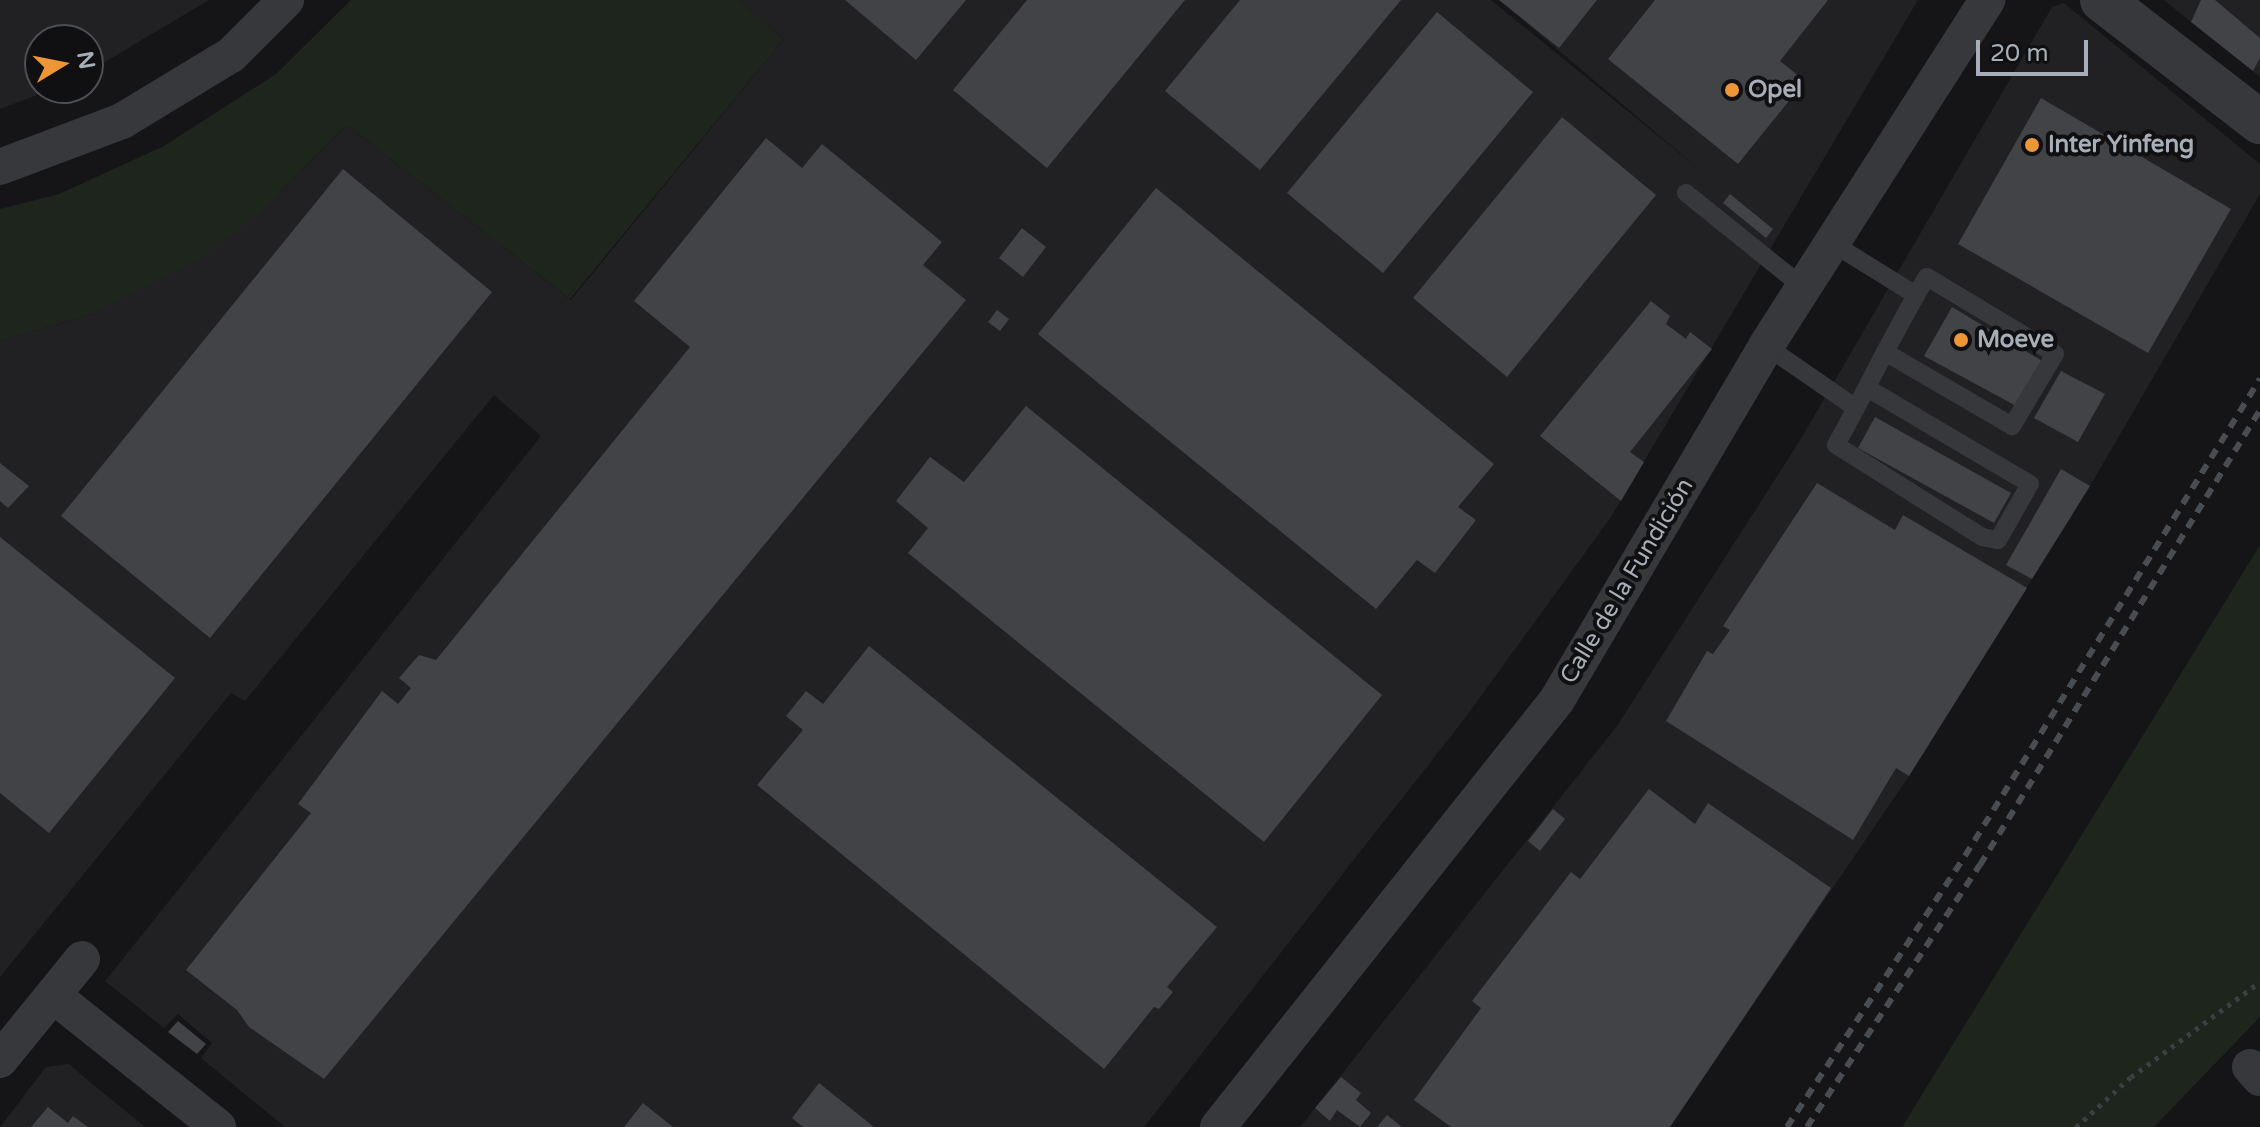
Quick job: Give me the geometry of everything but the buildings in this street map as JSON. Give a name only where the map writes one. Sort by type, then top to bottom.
[{"type":"street","points":[[0,167],[122,121],[231,55],[286,0]]},
{"type":"street","name":"Calle de la Fundición","points":[[1218,1127],[1557,700],[1766,346],[1987,0]]},
{"type":"street","points":[[2102,0],[2260,122]]},
{"type":"street","points":[[0,1060],[82,959]]},
{"type":"street","points":[[54,996],[218,1127]]},
{"type":"lane","points":[[1686,193],[1803,287]]},
{"type":"lane","points":[[1832,243],[1916,295]]},
{"type":"lane","points":[[1867,388],[2030,484],[1998,540],[1982,537],[1836,445],[1885,352],[1927,277],[2055,354],[2012,426],[1885,352]]},
{"type":"lane","points":[[1766,346],[1856,408]]},
{"type":"path","points":[[2076,1127],[2131,1077],[2260,982]]},
{"type":"shaded area","points":[[0,0],[209,0],[104,62],[104,24],[24,24],[24,100],[0,109]]},
{"type":"shaded area","points":[[351,0],[738,0],[784,39],[570,299],[347,125],[260,213],[195,262],[95,313],[0,341],[0,209],[59,194],[164,146],[276,74]]},
{"type":"shaded area","points":[[738,0],[1491,0],[1700,170],[1499,0],[1918,0],[1611,517],[1462,722],[1144,1127],[285,1127],[201,1058],[212,1043],[178,1014],[164,1028],[105,981],[541,436],[494,395],[245,701],[231,693],[0,977],[0,341],[95,313],[260,213],[347,125],[571,300],[784,39]]},
{"type":"shaded area","points":[[2164,0],[2260,0],[2260,77],[2191,22]]},
{"type":"shaded area","points":[[2064,3],[2260,164],[2260,194],[2090,486],[1909,776],[1670,1127],[1300,1127],[1617,726],[1799,442],[2052,7]]},
{"type":"shaded area","points":[[2260,545],[2260,1017],[2154,1127],[1902,1127]]},
{"type":"shaded area","points":[[69,1064],[145,1127],[0,1127],[46,1067]]},
{"type":"railway","points":[[1787,1127],[1965,856],[2260,379]]},
{"type":"railway","points":[[1807,1127],[1980,865],[2260,410]]},
{"type":"place","name":"Opel","points":[[1732,90]]},
{"type":"place","name":"Inter Yinfeng","points":[[2032,145]]},
{"type":"place","name":"Moeve","points":[[1961,340]]}]
